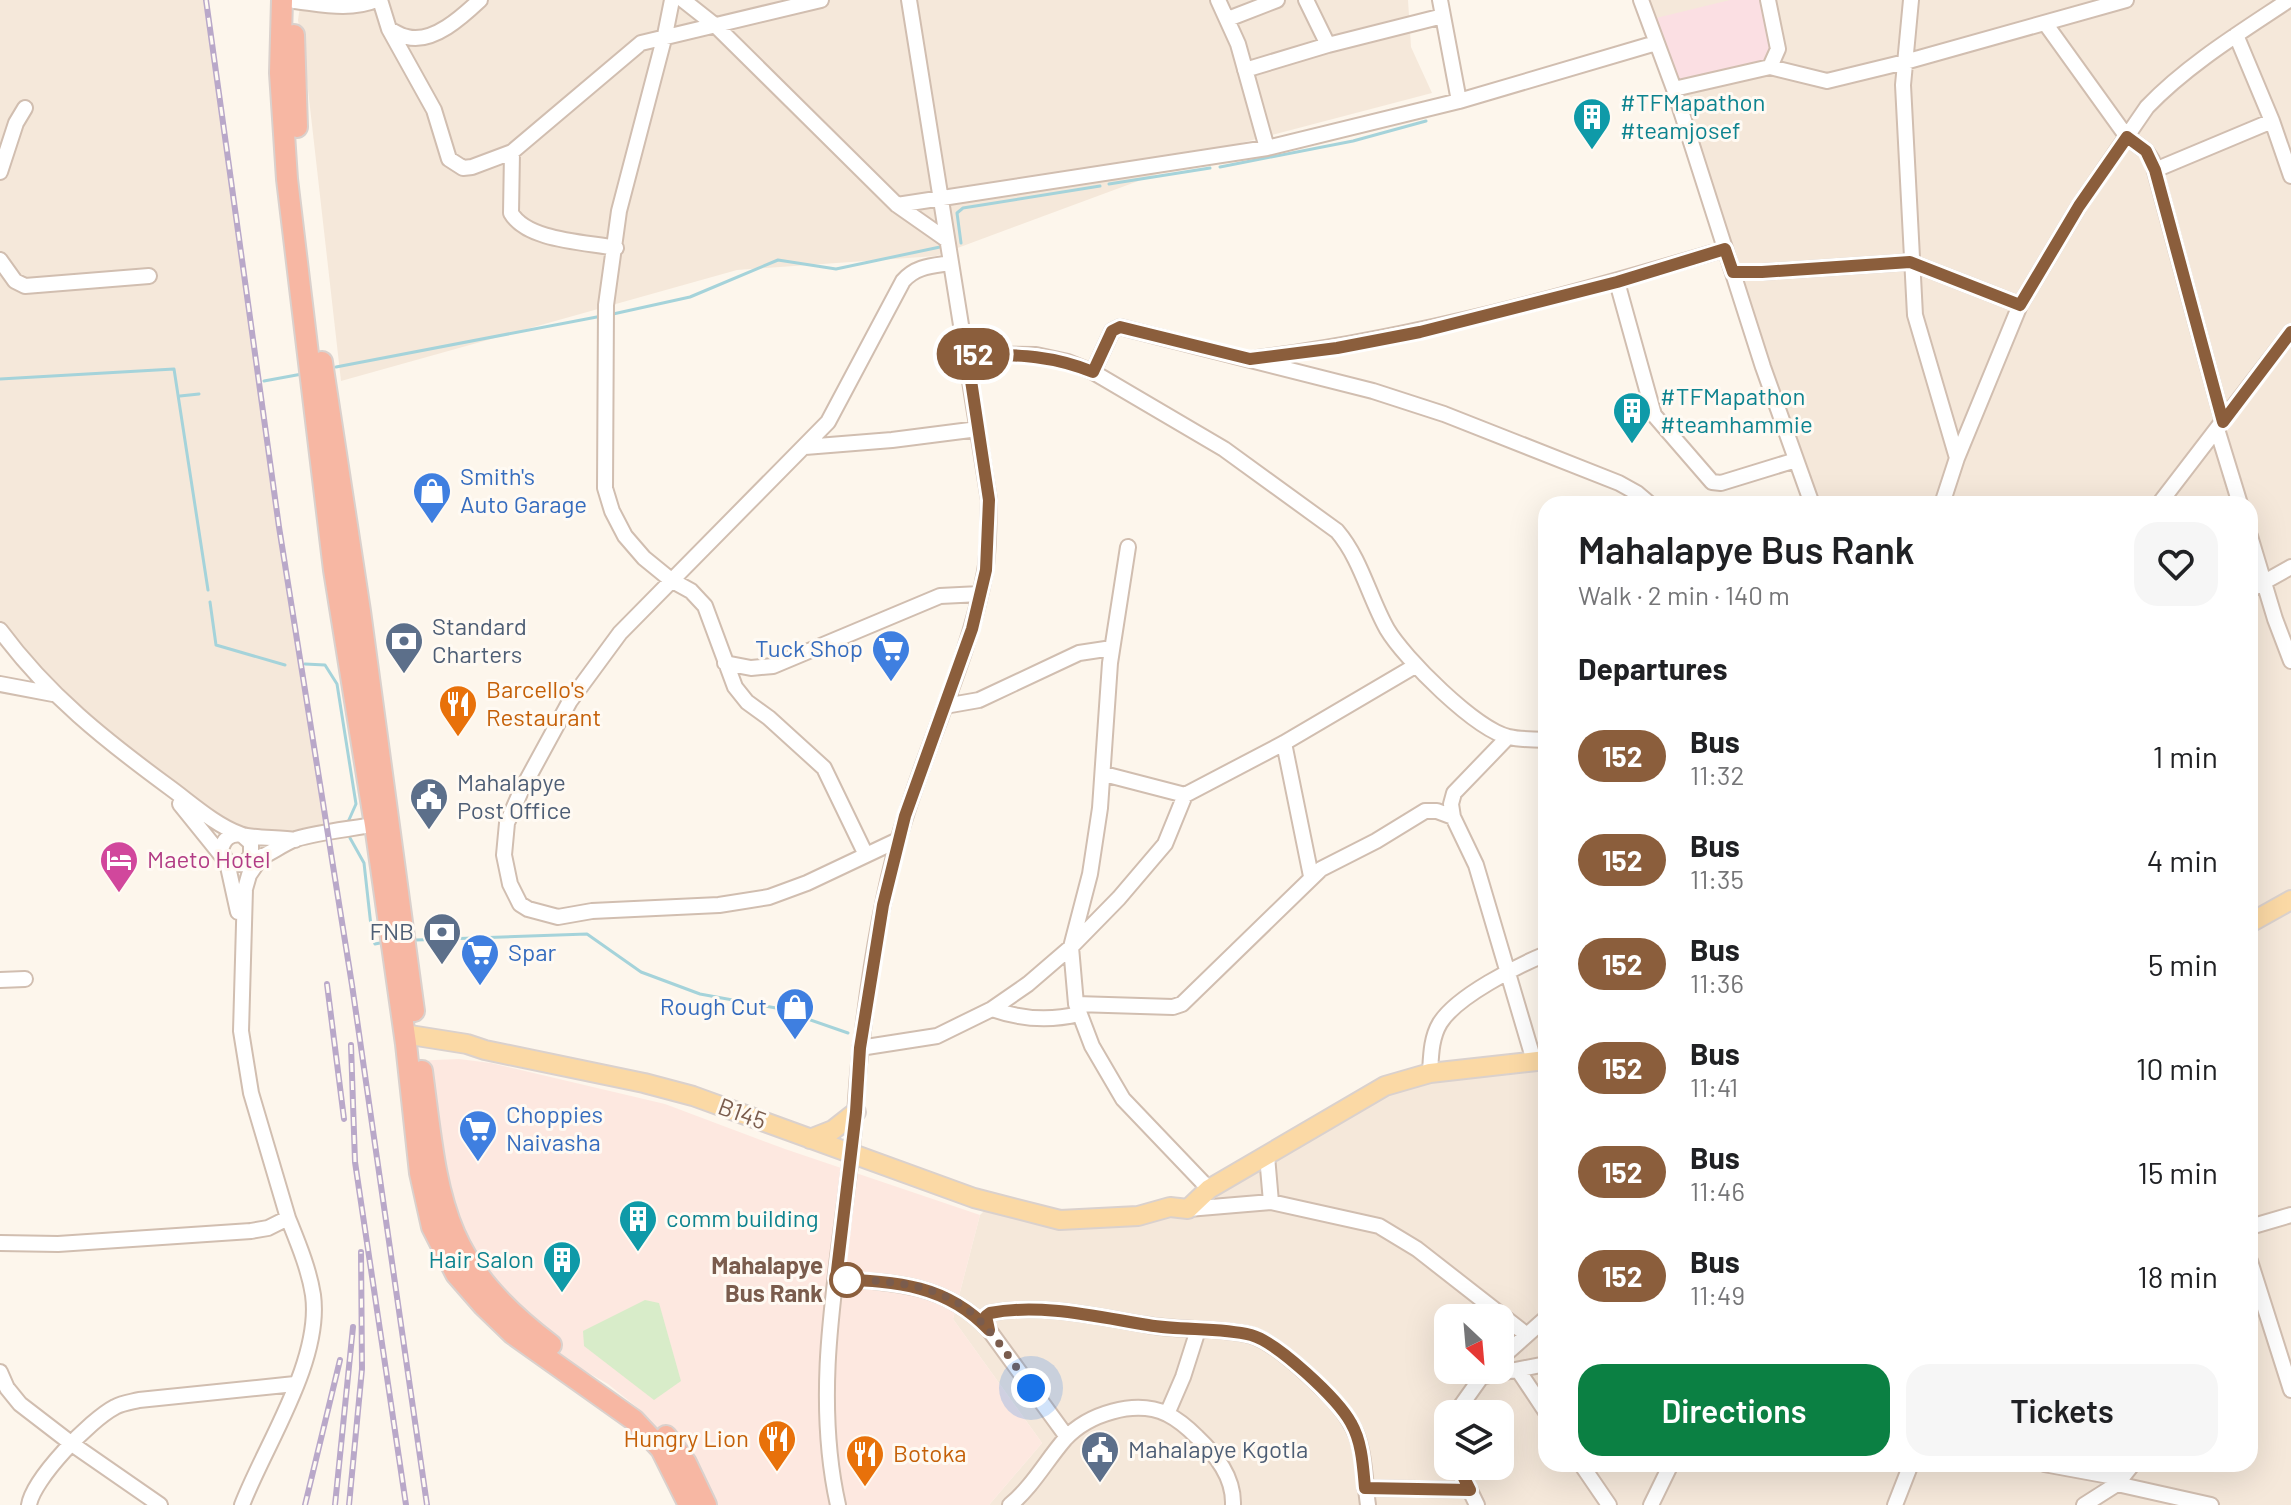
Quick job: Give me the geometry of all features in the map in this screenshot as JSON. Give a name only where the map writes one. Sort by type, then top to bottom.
[{"type":"highway","points":[[282,0],[280,73],[287,179],[334,570],[382,823]]},
{"type":"highway","points":[[294,0],[299,181],[317,330],[412,1040],[435,1171],[448,1221],[471,1267],[493,1295],[523,1323],[644,1411],[686,1463],[706,1505]]},
{"type":"highway","points":[[412,1040],[425,1199],[432,1227],[456,1274],[513,1334],[634,1420],[661,1449],[689,1505]]},
{"type":"main road","points":[[2258,919],[2291,900]]},
{"type":"main road","name":"B145","points":[[412,1040],[485,1050],[693,1096],[992,1203],[1060,1220],[1138,1216],[1170,1207],[1188,1209]]},
{"type":"main road","points":[[1188,1209],[1209,1189],[1385,1086],[1430,1073],[1538,1061]]},
{"type":"main road","points":[[810,1139],[833,1130],[856,1112]]},
{"type":"street","points":[[294,0],[342,7],[365,5],[378,0],[389,29],[434,110],[449,159],[463,168],[512,152],[641,43],[821,0]]},
{"type":"street","points":[[389,29],[415,38],[435,33],[460,19],[480,0]]},
{"type":"street","points":[[672,0],[619,211],[606,305],[605,488],[625,536],[644,558],[671,580],[691,591],[705,606],[735,687],[747,702],[824,768],[866,855]]},
{"type":"street","points":[[683,0],[716,26],[897,205],[947,240]]},
{"type":"street","points":[[838,1505],[831,1473],[826,1414],[828,1346],[856,1112],[860,1048],[883,905],[898,840],[972,629],[986,570],[989,500],[909,0]]},
{"type":"street","points":[[1218,0],[1228,19],[1245,70],[1267,148]]},
{"type":"street","points":[[1228,19],[1277,0]]},
{"type":"street","points":[[1306,0],[1328,45]]},
{"type":"street","points":[[1440,0],[1459,101]]},
{"type":"street","points":[[1641,0],[1674,89],[1809,496]]},
{"type":"street","points":[[1768,0],[1778,49],[1770,67]]},
{"type":"street","points":[[1911,0],[1903,85],[1910,262],[1918,331],[1957,458]]},
{"type":"street","points":[[1674,89],[1770,67],[1827,81],[2126,0]]},
{"type":"street","points":[[1945,496],[1957,458],[2020,305],[2079,206],[2159,94],[2236,35],[2289,0]]},
{"type":"street","points":[[1245,70],[1443,16]]},
{"type":"street","points":[[2045,23],[2127,137],[2146,151],[2155,170],[2238,496]]},
{"type":"street","points":[[2236,35],[2291,176]]},
{"type":"street","points":[[897,205],[1267,148],[1459,101],[1656,43]]},
{"type":"street","points":[[0,172],[16,123],[25,108]]},
{"type":"street","points":[[2155,170],[2272,121]]},
{"type":"street","points":[[512,152],[511,213],[516,221],[539,234],[616,248]]},
{"type":"street","points":[[1250,359],[1337,348],[1420,332],[1617,282],[1725,249]]},
{"type":"street","points":[[0,260],[15,281],[25,286],[149,276]]},
{"type":"street","points":[[1733,272],[1910,262],[2020,305]]},
{"type":"street","points":[[898,840],[786,892],[719,905],[633,907],[558,917],[520,904],[510,884],[504,855],[507,823],[521,791],[570,701],[620,633],[805,447],[835,412],[903,281],[911,272],[922,267],[951,263]]},
{"type":"street","points":[[1617,282],[1654,415],[1712,482],[1721,483],[1796,460]]},
{"type":"street","points":[[1093,372],[1112,331],[1120,327],[1373,391],[1444,414],[1619,483],[1641,496]]},
{"type":"street","points":[[2165,496],[2291,332]]},
{"type":"street","points":[[967,354],[1036,355],[1068,362],[1093,372],[1224,449],[1337,531],[1347,543],[1386,627],[1415,666],[1490,728],[1508,737],[1538,739]]},
{"type":"street","points":[[805,447],[978,429]]},
{"type":"street","points":[[1128,547],[1112,648],[1104,774],[1090,874],[1071,947],[1078,1009],[1092,1046],[1123,1099],[1209,1189]]},
{"type":"street","points":[[2258,562],[2291,661]]},
{"type":"street","points":[[2258,587],[2291,567]]},
{"type":"street","points":[[725,663],[751,668],[773,666],[940,596],[980,594]]},
{"type":"street","points":[[0,630],[23,662],[53,694],[136,763],[251,843],[249,859],[231,861]]},
{"type":"street","points":[[945,706],[979,700],[1079,653],[1112,648]]},
{"type":"street","points":[[860,1048],[937,1036],[992,1009],[1028,984],[1071,947],[1119,898],[1165,844],[1185,795],[1284,743],[1415,666]]},
{"type":"street","points":[[0,684],[53,694]]},
{"type":"street","points":[[1508,737],[1454,793],[1451,804],[1453,817],[1476,865],[1506,973],[1538,1056]]},
{"type":"street","points":[[1284,743],[1311,876]]},
{"type":"street","points":[[136,763],[187,811],[231,861]]},
{"type":"street","points":[[1104,774],[1185,795]]},
{"type":"street","points":[[992,1009],[1016,1017],[1063,1018],[1078,1009],[1173,1007],[1182,1004],[1311,876],[1334,860],[1376,841],[1425,811],[1437,811],[1453,817]]},
{"type":"street","points":[[231,861],[262,856],[295,840],[382,823]]},
{"type":"street","points":[[243,952],[231,861],[224,841],[232,835],[295,840]]},
{"type":"street","points":[[242,1505],[308,1350],[314,1305],[307,1271],[251,1093],[241,1031],[245,889],[249,875],[262,856]]},
{"type":"street","points":[[1430,1073],[1431,1048],[1441,1022],[1490,981],[1538,958]]},
{"type":"street","points":[[0,980],[25,979]]},
{"type":"street","points":[[1267,1156],[1271,1202]]},
{"type":"street","points":[[1188,1209],[1271,1202],[1373,1224],[1391,1231],[1527,1335]]},
{"type":"street","points":[[2258,1225],[2291,1215]]},
{"type":"street","points":[[0,1243],[58,1244],[251,1231],[268,1228],[288,1218]]},
{"type":"street","points":[[836,1279],[925,1289],[966,1308],[989,1330],[1067,1437]]},
{"type":"street","points":[[2258,1287],[2291,1390]]},
{"type":"street","points":[[989,1330],[986,1316],[990,1313],[1016,1310],[1049,1311],[1169,1329],[1237,1333],[1260,1338],[1304,1372],[1350,1421],[1362,1456],[1368,1505]]},
{"type":"street","points":[[1514,1347],[1538,1325]]},
{"type":"street","points":[[1167,1414],[1198,1330]]},
{"type":"street","points":[[1514,1370],[1538,1366]]},
{"type":"street","points":[[1518,1370],[1538,1400]]},
{"type":"street","points":[[0,1372],[7,1388],[20,1404],[160,1505]]},
{"type":"street","points":[[29,1505],[34,1487],[72,1444],[109,1411],[131,1402],[295,1384]]},
{"type":"street","points":[[1010,1505],[1067,1437],[1097,1417],[1119,1410],[1145,1409],[1167,1414],[1196,1435],[1227,1474],[1233,1492],[1233,1505]]},
{"type":"street","points":[[1586,1472],[1609,1505]]},
{"type":"street","points":[[1651,1505],[1667,1472]]},
{"type":"street","points":[[1895,1505],[1908,1472]]},
{"type":"street","points":[[2079,1472],[2211,1505]]},
{"type":"street","points":[[2084,1505],[2126,1472]]},
{"type":"street","points":[[1465,1480],[1477,1505]]},
{"type":"street","points":[[1365,1488],[1470,1490]]},
{"type":"shaded area","points":[[0,0],[206,0],[279,527],[328,833],[242,835],[136,763],[0,630]]},
{"type":"shaded area","points":[[301,0],[1408,0],[1411,47],[1432,93],[1241,143],[936,256],[737,270],[341,381],[298,20]]},
{"type":"shaded area","points":[[1641,0],[2291,0],[2291,1505],[989,1505],[1042,1443],[953,1319],[980,1215],[992,1203],[1060,1220],[1188,1209],[1385,1086],[1538,1061],[1538,1472],[2258,1472],[2258,496],[1809,496]]},
{"type":"shaded area","points":[[1730,0],[1768,0],[1776,58],[1674,89],[1648,20]]},
{"type":"shaded area","points":[[459,1059],[491,1063],[665,1104],[785,1149],[980,1215],[953,1319],[1042,1443],[989,1505],[698,1505],[680,1463],[639,1409],[608,1384],[550,1351],[474,1275],[412,1061]]},
{"type":"green space","points":[[645,1300],[659,1303],[681,1381],[654,1400],[584,1346],[583,1331]]},
{"type":"waterway","points":[[1220,167],[1353,141],[1426,121]]},
{"type":"waterway","points":[[1109,184],[1210,168]]},
{"type":"waterway","points":[[961,243],[957,213],[963,208],[1100,186]]},
{"type":"waterway","points":[[613,314],[690,297],[778,260],[836,269],[940,247]]},
{"type":"waterway","points":[[336,367],[602,316]]},
{"type":"waterway","points":[[0,379],[174,369],[208,590]]},
{"type":"waterway","points":[[264,381],[302,374]]},
{"type":"waterway","points":[[180,396],[199,394]]},
{"type":"waterway","points":[[210,602],[216,645],[285,665]]},
{"type":"waterway","points":[[305,664],[325,665],[337,684],[356,804],[348,822]]},
{"type":"waterway","points":[[350,838],[364,863],[372,935],[375,944],[380,943]]},
{"type":"waterway","points":[[416,940],[587,934],[641,972],[700,994],[776,1008],[848,1033]]},
{"type":"railway","points":[[206,0],[279,527],[352,985],[427,1505]]},
{"type":"railway","points":[[327,984],[344,1119]]},
{"type":"railway","points":[[351,1045],[355,1162],[406,1505]]},
{"type":"railway","points":[[349,1505],[362,1369],[361,1252]]},
{"type":"railway","points":[[335,1505],[353,1327]]},
{"type":"railway","points":[[305,1505],[340,1360]]},
{"type":"bus line","name":"152","points":[[1465,1480],[1470,1490],[1365,1488],[1362,1456],[1350,1421],[1304,1372],[1269,1343],[1248,1334],[1169,1329],[1049,1311],[990,1313],[986,1316],[989,1330],[966,1308],[925,1289],[836,1279],[856,1112],[860,1048],[883,905],[905,816],[972,629],[986,570],[989,500],[967,354],[1036,355],[1068,362],[1093,372],[1112,331],[1120,327],[1250,359],[1337,348],[1420,332],[1617,282],[1725,249],[1733,272],[1910,262],[2020,305],[2079,206],[2127,137],[2146,151],[2152,160],[2223,422],[2291,332]]},
{"type":"place","name":"#TFMapathon #teamjosef","points":[[1592,151]]},
{"type":"place","name":"#TFMapathon #teamhammie","points":[[1632,445]]},
{"type":"place","name":"Smith's Auto Garage","points":[[432,525]]},
{"type":"place","name":"Standard Charters","points":[[404,675]]},
{"type":"place","name":"Tuck Shop","points":[[891,683]]},
{"type":"place","name":"Barcello's Restaurant","points":[[458,738]]},
{"type":"place","name":"Mahalapye Post Office","points":[[429,831]]},
{"type":"place","name":"Maeto Hotel","points":[[119,894]]},
{"type":"place","name":"FNB","points":[[442,966]]},
{"type":"place","name":"Spar","points":[[480,987]]},
{"type":"place","name":"Rough Cut","points":[[795,1041]]},
{"type":"place","name":"Choppies Naivasha","points":[[478,1163]]},
{"type":"place","name":"comm building","points":[[638,1253]]},
{"type":"place","name":"Mahalapye Bus Rank","points":[[847,1280]]},
{"type":"place","name":"Hair Salon","points":[[562,1294]]},
{"type":"place","name":"Hungry Lion","points":[[777,1473]]},
{"type":"place","name":"Mahalapye Kgotla","points":[[1100,1484]]},
{"type":"place","name":"Botoka","points":[[865,1488]]},
{"type":"route","points":[[847,1280],[911,1286],[953,1300],[975,1315],[989,1330],[1031,1388]]}]
